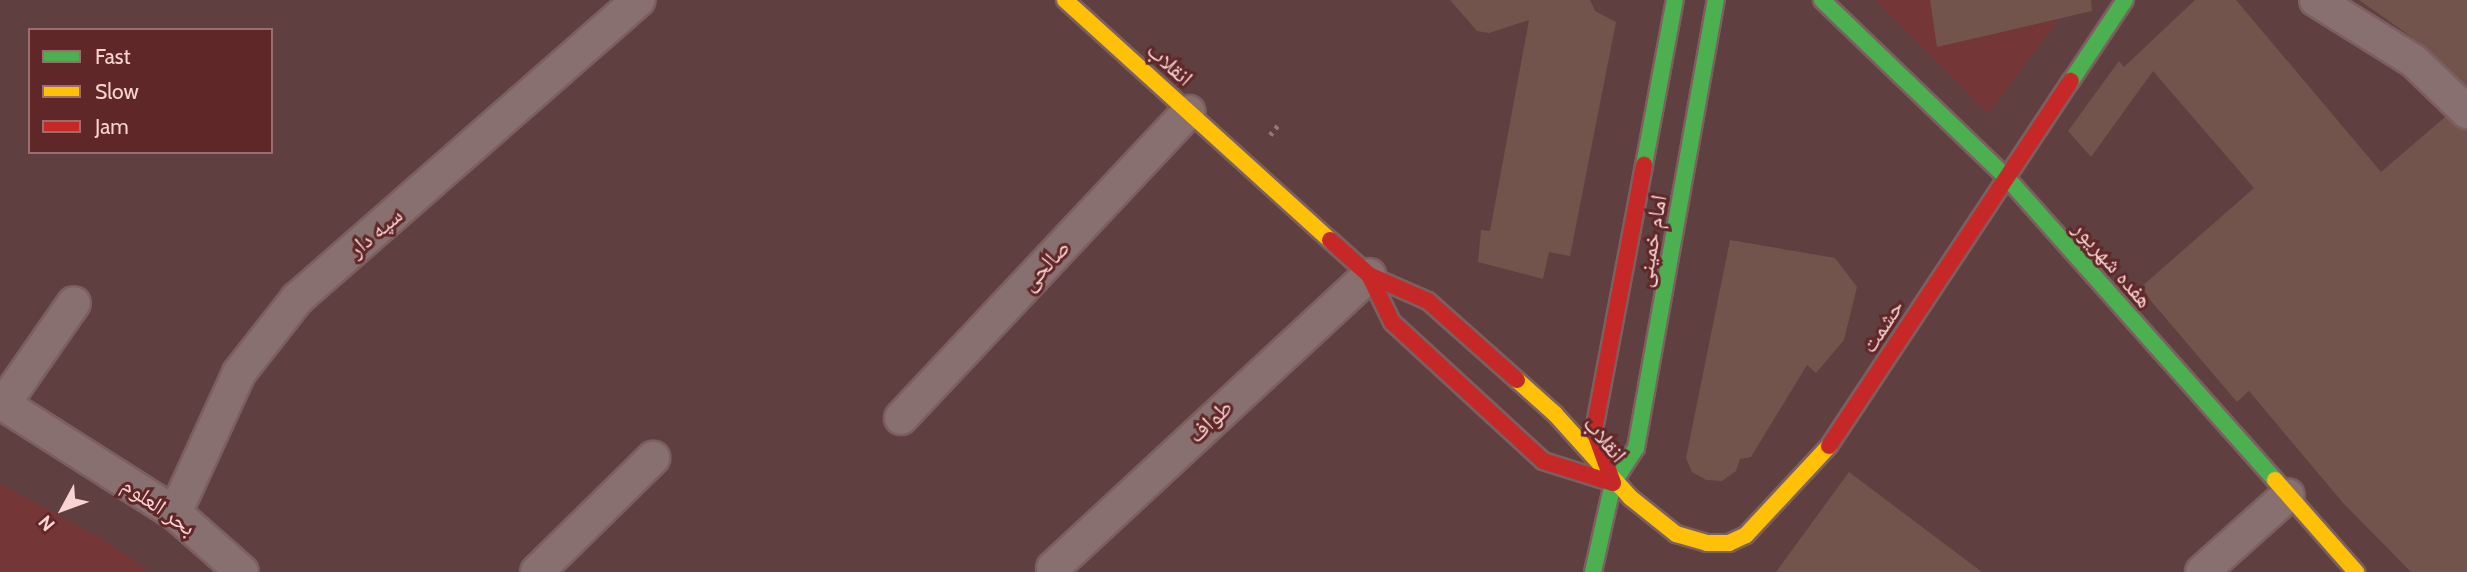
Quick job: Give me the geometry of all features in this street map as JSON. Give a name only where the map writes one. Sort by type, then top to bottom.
[{"type":"main road","name":"انقلاب","points":[[1065,0],[1369,275],[1427,301],[1555,414],[1613,483]]},
{"type":"main road","name":"امام خمینی","points":[[1613,483],[1594,430],[1675,0]]},
{"type":"main road","name":"امام خمینی","points":[[1594,572],[1613,483],[1636,448],[1716,0]]},
{"type":"main road","name":"هفده شهریور","points":[[1822,0],[2007,178],[2356,572]]},
{"type":"main road","name":"حشمت","points":[[1613,483],[1676,534],[1707,543],[1729,543],[1746,535],[1834,440],[2125,0]]},
{"type":"main road","points":[[1962,135],[1988,149],[2005,146],[2051,111]]},
{"type":"main road","name":"انقلاب","points":[[1369,275],[1392,322],[1543,461],[1613,483]]},
{"type":"street","name":"سپه دار","points":[[175,513],[239,373],[296,299],[638,0]]},
{"type":"street","points":[[2316,0],[2414,61],[2467,111]]},
{"type":"street","name":"صالحی","points":[[901,418],[1188,112]]},
{"type":"street","name":"طواف","points":[[1053,568],[1369,275]]},
{"type":"street","points":[[2,404],[74,303]]},
{"type":"street","name":"بحر العلوم","points":[[2,404],[175,513],[242,572]]},
{"type":"street","points":[[537,572],[653,458]]},
{"type":"street","points":[[2202,572],[2288,495]]},
{"type":"shaded area","points":[[1875,0],[2073,0],[1988,114]]},
{"type":"shaded area","points":[[0,483],[99,537],[151,572],[0,572]]},
{"type":"building","points":[[1450,0],[1590,0],[1595,11],[1616,22],[1570,256],[1549,252],[1543,279],[1478,262],[1481,230],[1490,231],[1529,20],[1489,33],[1477,31]]},
{"type":"building","points":[[1930,0],[2091,0],[2092,11],[1937,47]]},
{"type":"building","points":[[2195,0],[2236,0],[2381,172],[2445,117],[2467,130],[2467,572],[2411,572],[2344,504],[2249,391],[2237,402],[2140,288],[2254,188],[2153,71],[2091,157],[2068,131],[2119,61],[2124,67]]},
{"type":"building","points":[[2359,0],[2467,0],[2467,87],[2427,48]]},
{"type":"building","points":[[1730,240],[1835,258],[1857,287],[1844,340],[1816,373],[1807,365],[1751,457],[1740,459],[1736,471],[1722,481],[1706,480],[1692,472],[1686,458]]},
{"type":"building","points":[[1849,472],[1982,572],[1776,572]]},
{"type":"traffic: fast","points":[[1644,165],[1675,0]]},
{"type":"traffic: fast","points":[[1593,572],[1613,483],[1636,448],[1716,0]]},
{"type":"traffic: fast","points":[[1822,0],[2007,178],[2275,480]]},
{"type":"traffic: fast","points":[[2071,81],[2125,0]]},
{"type":"traffic: slow","points":[[1065,0],[1330,240]]},
{"type":"traffic: slow","points":[[1517,380],[1555,414],[1631,498],[1676,534],[1707,543],[1729,543],[1746,535],[1829,446]]},
{"type":"traffic: slow","points":[[2275,480],[2356,572]]},
{"type":"traffic: jam","points":[[1829,446],[2071,81]]},
{"type":"traffic: jam","points":[[1613,483],[1594,430],[1644,165]]},
{"type":"traffic: jam","points":[[1330,240],[1369,275],[1428,301],[1517,380]]},
{"type":"traffic: jam","points":[[1369,275],[1392,322],[1543,461],[1613,483]]}]
